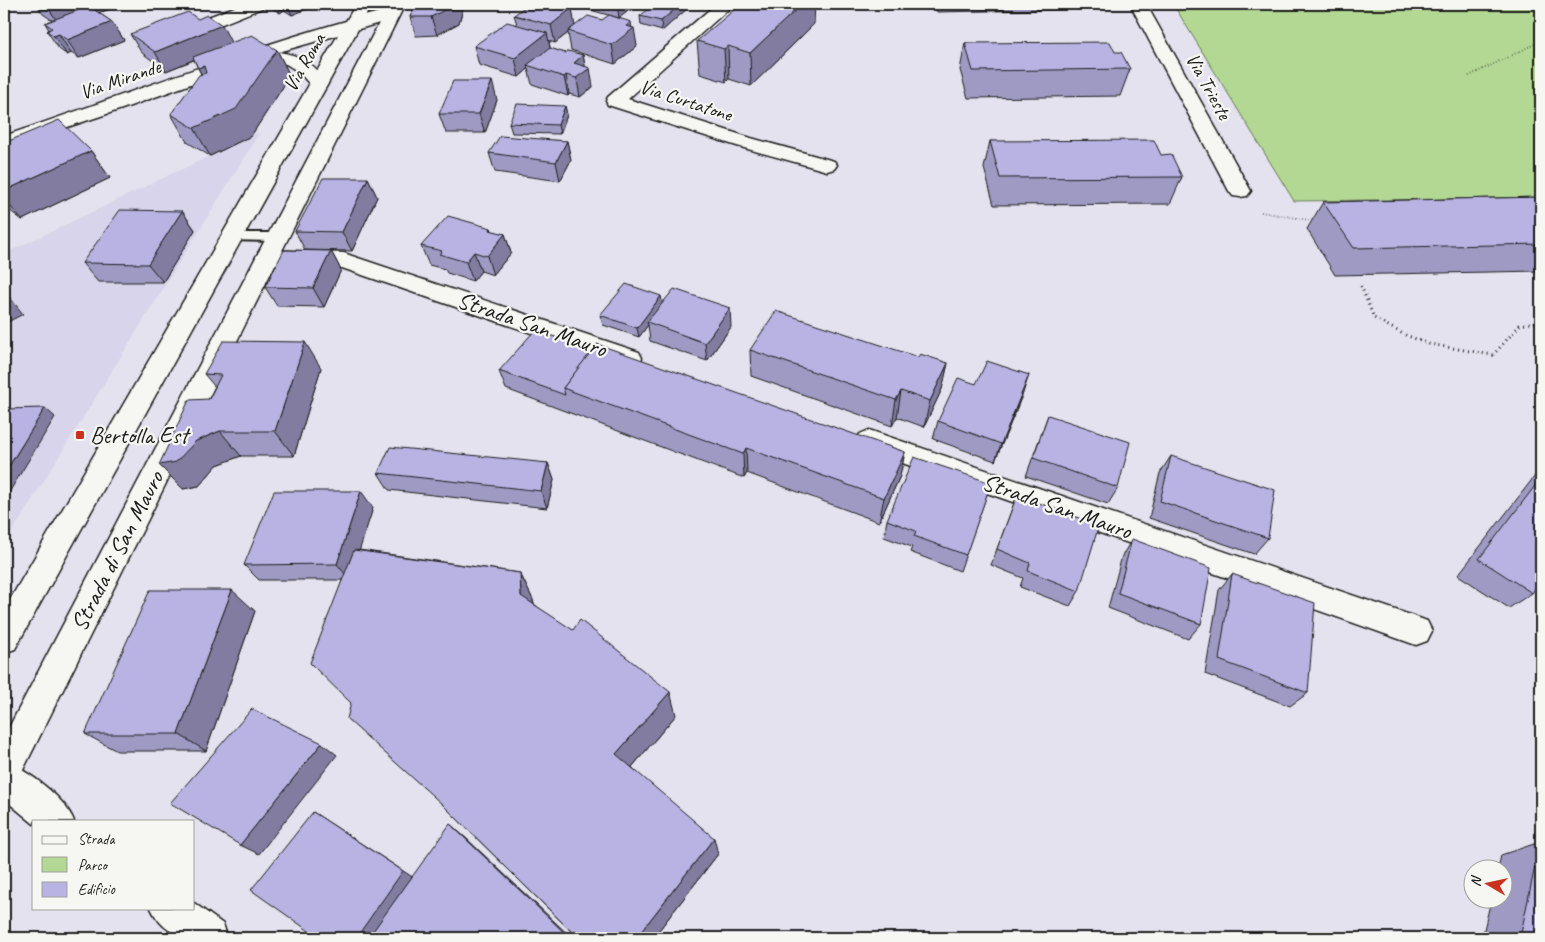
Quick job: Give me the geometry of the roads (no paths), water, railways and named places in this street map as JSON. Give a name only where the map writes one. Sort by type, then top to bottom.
[{"type":"street","points":[[164,41],[256,4]]},
{"type":"street","name":"Via Roma","points":[[232,237],[364,4]]},
{"type":"street","name":"Via Curtatone","points":[[723,4],[615,101],[744,142],[827,165]]},
{"type":"street","name":"Via Trieste","points":[[1138,4],[1240,191]]},
{"type":"street","name":"Via Mirande","points":[[4,142],[115,105],[249,56],[352,25],[394,9]]},
{"type":"street","name":"Strada di San Mauro","points":[[4,772],[394,9]]},
{"type":"street","name":"Via Mirande","points":[[249,56],[286,57],[301,63],[319,83]]},
{"type":"street","points":[[4,639],[232,237]]},
{"type":"street","name":"Strada San Mauro","points":[[272,247],[344,261],[652,366]]},
{"type":"street","name":"Strada San Mauro","points":[[850,434],[1416,631]]},
{"type":"street","points":[[4,778],[37,803],[55,820]]},
{"type":"street","points":[[173,910],[209,938]]},
{"type":"lane","points":[[232,237],[272,247]]},
{"type":"place","name":"Bertolla Est","points":[[80,435]]}]
